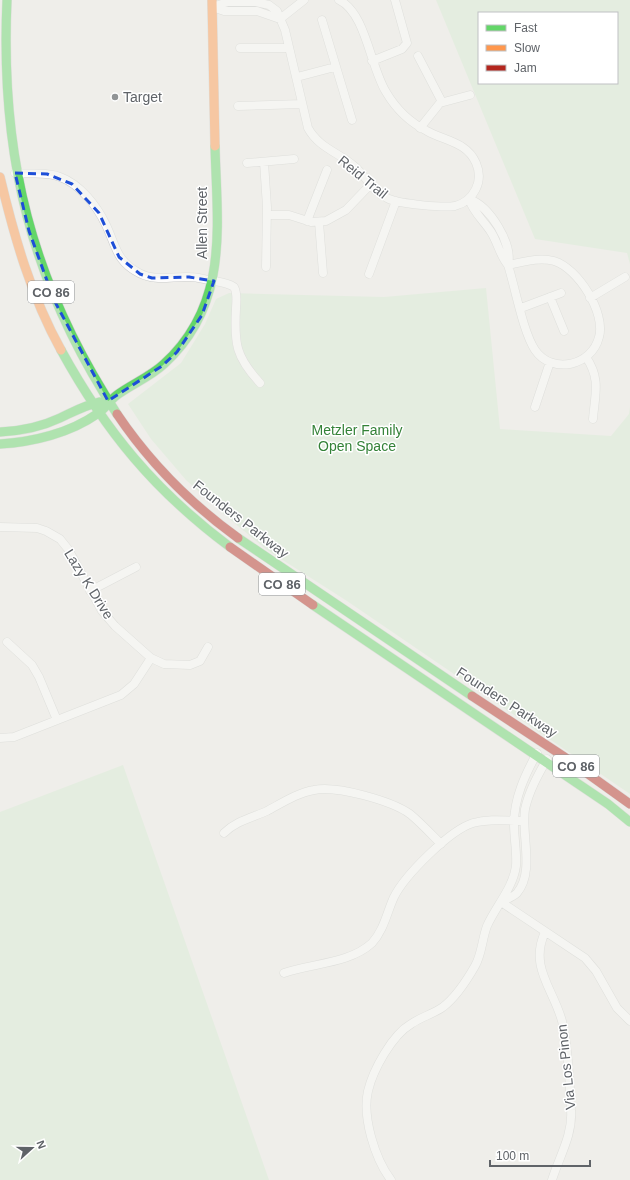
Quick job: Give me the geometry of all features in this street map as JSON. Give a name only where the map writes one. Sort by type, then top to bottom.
[{"type":"main road","name":"Founders Parkway","points":[[7,0],[4,59],[5,97],[15,174],[29,231],[54,300],[80,352],[108,401],[146,452],[174,484],[201,509],[263,556],[553,749],[630,804]]},
{"type":"main road","name":"Allen Street","points":[[108,401],[162,366],[177,352],[190,336],[202,315],[214,281],[217,248],[212,4]]},
{"type":"main road","points":[[7,166],[15,174]]},
{"type":"main road","name":"Founders Parkway","points":[[0,177],[19,253],[38,305],[67,362],[92,403],[150,477],[184,511],[258,568],[546,761],[608,804],[630,822]]},
{"type":"main road","points":[[0,432],[23,430],[40,426],[92,403],[108,401]]},
{"type":"main road","points":[[0,444],[40,438],[99,413],[108,401]]},
{"type":"street","points":[[212,4],[224,11],[257,11],[280,19],[304,0]]},
{"type":"street","points":[[339,0],[347,5],[356,15],[380,81],[394,105],[404,116],[420,128],[458,144],[473,158],[478,170],[478,180],[476,188],[469,199],[473,209],[490,231],[502,257],[508,265],[532,346],[540,356],[550,362],[560,365],[569,364],[586,357],[596,346],[600,332],[598,314],[578,278],[559,263],[542,260],[508,265]]},
{"type":"street","points":[[372,61],[402,49],[408,43],[395,0]]},
{"type":"street","name":"Reid Trail","points":[[280,19],[285,30],[297,77],[306,124],[314,138],[323,147],[356,167],[370,185],[383,196],[396,201],[450,206],[461,204],[469,199]]},
{"type":"street","points":[[322,20],[352,120]]},
{"type":"street","points":[[240,48],[289,48]]},
{"type":"street","points":[[418,56],[442,102]]},
{"type":"street","points":[[297,77],[335,66]]},
{"type":"street","points":[[420,128],[442,102],[470,95]]},
{"type":"street","points":[[238,106],[302,104]]},
{"type":"street","points":[[247,163],[294,160]]},
{"type":"street","points":[[264,162],[267,215],[266,267]]},
{"type":"street","points":[[307,221],[327,170]]},
{"type":"street","points":[[15,174],[36,172],[54,175],[67,180],[91,201],[102,218],[119,257],[140,274],[152,278],[189,277],[227,284],[235,289],[236,347],[244,365],[260,383]]},
{"type":"street","points":[[267,215],[289,215],[307,221],[319,222],[332,218],[346,210],[370,185]]},
{"type":"street","points":[[370,274],[396,201]]},
{"type":"street","points":[[319,222],[323,273]]},
{"type":"street","points":[[590,298],[625,277]]},
{"type":"street","points":[[521,308],[561,292]]},
{"type":"street","points":[[550,297],[564,332]]},
{"type":"street","points":[[586,357],[596,377],[592,419]]},
{"type":"street","points":[[535,407],[550,362]]},
{"type":"street","name":"Lazy K Drive","points":[[0,528],[33,527],[54,534],[68,549],[90,592],[102,611],[151,658],[164,664],[178,666],[190,665],[200,661],[208,647]]},
{"type":"street","points":[[90,592],[136,567]]},
{"type":"street","points":[[7,642],[32,665],[40,677],[57,720]]},
{"type":"street","points":[[0,738],[14,737],[109,701],[127,691],[144,672],[151,658]]},
{"type":"street","points":[[391,1180],[382,1166],[367,1122],[366,1101],[372,1078],[390,1045],[398,1034],[412,1023],[444,1006],[475,966],[488,926],[512,882],[516,867],[514,821],[519,790],[543,743]]},
{"type":"street","points":[[501,902],[517,893],[523,882],[527,855],[524,821],[525,809],[530,791],[553,749]]},
{"type":"street","points":[[224,833],[238,822],[264,812],[299,795],[316,789],[330,788],[348,791],[402,809],[415,818],[441,844]]},
{"type":"street","points":[[284,973],[349,956],[372,942],[382,929],[399,888],[441,844],[461,828],[474,823],[491,820],[524,821]]},
{"type":"street","points":[[501,902],[591,964],[617,1008],[630,1021]]},
{"type":"street","name":"Via Los Pinon","points":[[545,932],[539,949],[540,964],[562,1022],[572,1110],[568,1137],[552,1180]]},
{"type":"highlighted area","points":[[15,173],[47,174],[72,184],[99,213],[119,257],[140,274],[152,278],[189,277],[214,281],[202,315],[177,352],[162,366],[108,401],[54,300],[29,231]]},
{"type":"green space","points":[[436,0],[630,0],[630,264],[627,253],[535,239]]},
{"type":"green space","name":"Metzler Family Open Space","points":[[486,288],[500,429],[611,436],[629,414],[630,407],[630,794],[347,601],[267,550],[186,480],[151,439],[128,404],[181,363],[205,324],[216,299],[229,293],[384,297]]},
{"type":"green space","points":[[123,765],[269,1180],[0,1180],[0,812]]},
{"type":"traffic: fast","points":[[7,0],[6,57],[9,112],[16,165],[27,216],[43,266],[63,316],[87,365],[117,414]]},
{"type":"traffic: fast","points":[[0,444],[38,439],[63,431],[86,421],[100,412],[117,395],[159,369],[185,341],[200,316],[210,289],[215,262],[217,234],[215,146]]},
{"type":"traffic: fast","points":[[61,350],[96,408],[114,434],[134,458],[155,482],[178,504],[230,547]]},
{"type":"traffic: fast","points":[[0,432],[23,430],[38,426],[100,402]]},
{"type":"traffic: fast","points":[[238,538],[472,696]]},
{"type":"traffic: fast","points":[[313,605],[608,804],[630,822]]},
{"type":"traffic: slow","points":[[212,0],[215,146]]},
{"type":"traffic: slow","points":[[0,177],[24,265],[50,329],[61,350]]},
{"type":"traffic: jam","points":[[117,414],[143,449],[172,482],[204,511],[238,538]]},
{"type":"traffic: jam","points":[[230,547],[313,605]]},
{"type":"traffic: jam","points":[[472,696],[563,756],[630,804]]},
{"type":"place","name":"Target","points":[[115,97]]}]
